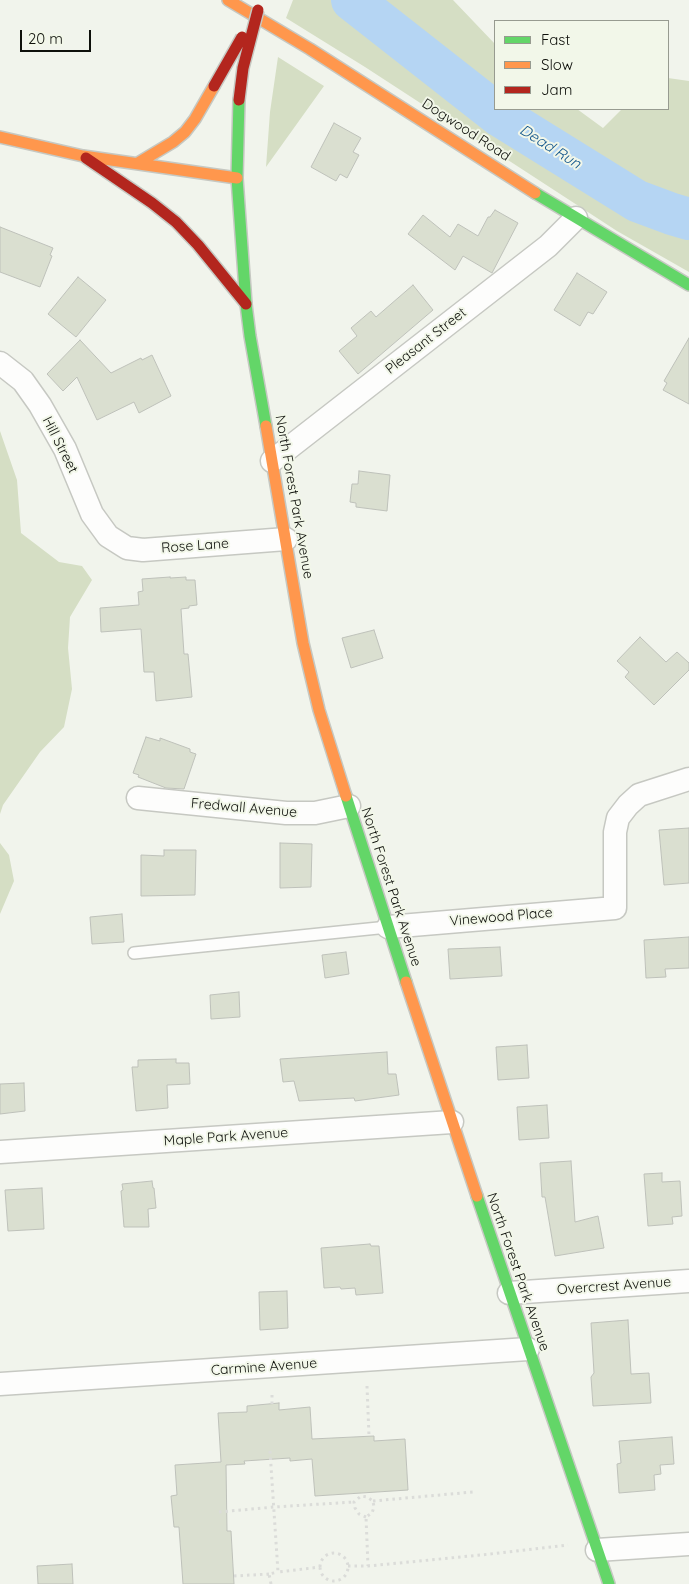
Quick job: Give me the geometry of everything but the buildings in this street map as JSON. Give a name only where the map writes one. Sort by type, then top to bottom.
[{"type":"main road","name":"Dogwood Road","points":[[228,0],[405,108],[576,218],[689,285]]},
{"type":"main road","points":[[138,163],[173,142],[185,132],[195,119],[259,5]]},
{"type":"main road","name":"North Forest Park Avenue","points":[[259,5],[243,68],[239,100],[237,178],[246,304],[310,675],[329,744],[452,1122],[528,1349],[610,1584]]},
{"type":"main road","points":[[0,137],[83,156],[237,178]]},
{"type":"main road","points":[[83,156],[152,203],[176,222],[198,245],[246,304]]},
{"type":"street","name":"Pleasant Street","points":[[272,461],[548,246],[576,218]]},
{"type":"street","name":"Hill Street","points":[[0,363],[23,381],[40,405],[65,449],[92,514],[108,536]]},
{"type":"street","name":"Rose Lane","points":[[108,536],[127,548],[142,550],[286,539]]},
{"type":"street","name":"Vinewood Place","points":[[388,927],[615,908],[615,832],[618,818],[639,795],[689,779]]},
{"type":"street","name":"Fredwall Avenue","points":[[138,798],[286,813],[315,814],[349,806]]},
{"type":"street","name":"Maple Park Avenue","points":[[0,1152],[452,1122]]},
{"type":"street","name":"Overcrest Avenue","points":[[509,1293],[689,1281]]},
{"type":"street","name":"Carmine Avenue","points":[[0,1384],[528,1349]]},
{"type":"street","points":[[597,1550],[689,1544]]},
{"type":"lane","points":[[134,953],[388,927]]},
{"type":"path","points":[[367,1386],[369,1436]]},
{"type":"path","points":[[272,1391],[272,1404]]},
{"type":"path","points":[[270,1451],[278,1572]]},
{"type":"path","points":[[373,1501],[473,1492]]},
{"type":"path","points":[[219,1512],[354,1502],[361,1496],[368,1497],[373,1501],[372,1513],[366,1517]]},
{"type":"path","points":[[354,1502],[354,1508],[359,1514],[366,1517]]},
{"type":"path","points":[[366,1517],[368,1566]]},
{"type":"path","points":[[348,1566],[368,1566],[472,1556],[570,1544]]},
{"type":"path","points":[[336,1553],[344,1557],[348,1566],[346,1575],[335,1581],[326,1579],[320,1567],[322,1558],[336,1553]]},
{"type":"path","points":[[234,1576],[269,1574],[320,1567]]},
{"type":"path","points":[[269,1574],[271,1584]]},
{"type":"green space","points":[[293,0],[453,0],[494,43],[494,110],[578,110],[603,128],[621,110],[669,110],[669,78],[689,81],[689,272],[617,231],[365,67],[286,18]]},
{"type":"green space","points":[[278,57],[324,86],[266,167],[270,112]]},
{"type":"green space","points":[[0,431],[17,480],[21,533],[59,562],[82,566],[92,580],[70,617],[68,648],[72,689],[64,727],[40,752],[3,805],[0,814]]},
{"type":"green space","points":[[0,843],[9,855],[14,881],[0,914]]},
{"type":"waterway","name":"Dead Run","points":[[352,0],[500,116],[637,201],[689,219]]},
{"type":"traffic: fast","points":[[239,100],[237,178],[246,304],[266,426]]},
{"type":"traffic: fast","points":[[535,193],[689,285]]},
{"type":"traffic: fast","points":[[346,796],[406,982]]},
{"type":"traffic: fast","points":[[477,1196],[609,1584]]},
{"type":"traffic: slow","points":[[228,0],[310,49],[535,193]]},
{"type":"traffic: slow","points":[[138,163],[173,142],[185,132],[195,119],[214,86]]},
{"type":"traffic: slow","points":[[0,137],[83,156],[237,178]]},
{"type":"traffic: slow","points":[[266,426],[303,643],[319,710],[346,796]]},
{"type":"traffic: slow","points":[[406,982],[477,1196]]},
{"type":"traffic: jam","points":[[239,100],[243,68],[258,10]]},
{"type":"traffic: jam","points":[[214,86],[242,37]]},
{"type":"traffic: jam","points":[[86,158],[152,203],[176,222],[198,245],[246,304]]}]
